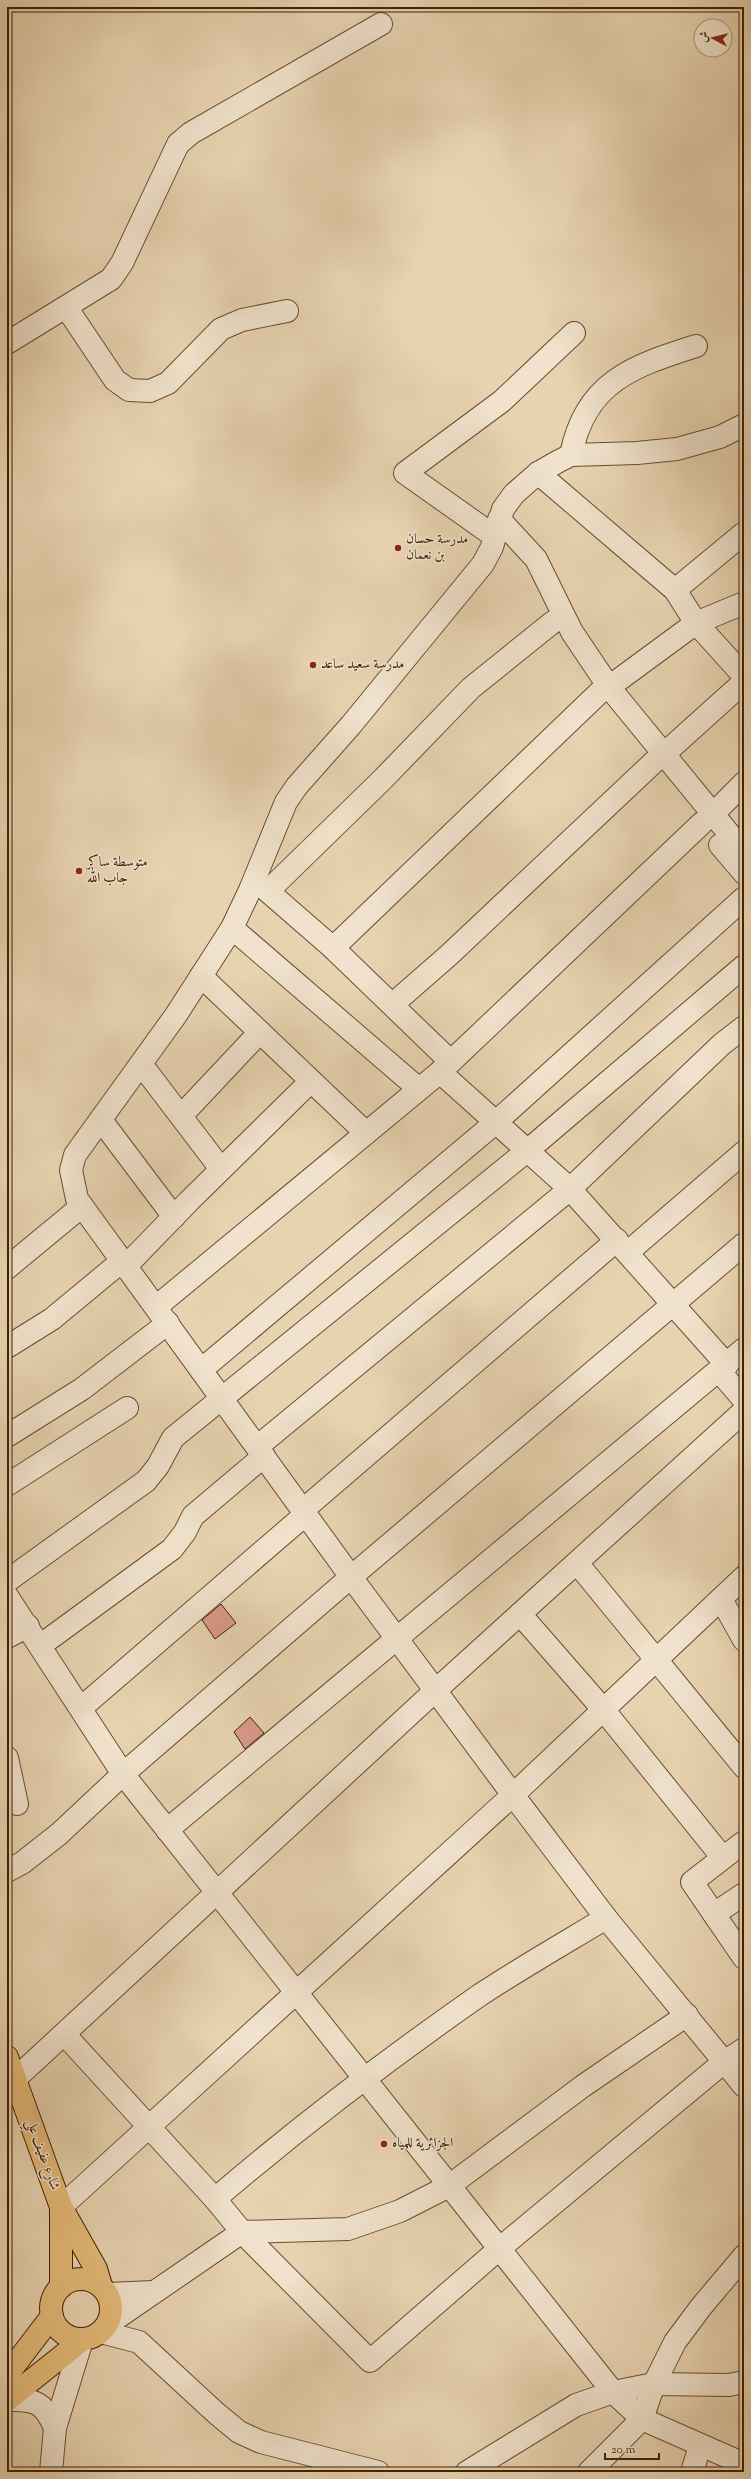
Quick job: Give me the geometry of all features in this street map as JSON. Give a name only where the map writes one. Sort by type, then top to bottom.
[{"type":"main road","name":"شارع عفيف علي","points":[[7,2057],[60,2207],[96,2269],[104,2290]]},
{"type":"main road","name":"شارع عفيف علي","points":[[60,2207],[61,2287]]},
{"type":"main road","points":[[7,2375],[52,2316],[53,2300],[61,2287],[69,2282],[86,2279],[104,2290],[111,2314],[97,2332],[7,2400]]},
{"type":"main road","points":[[52,2316],[63,2333],[72,2338],[97,2332]]},
{"type":"street","points":[[7,343],[111,279],[122,263],[178,144],[191,133],[381,24]]},
{"type":"street","points":[[66,308],[115,380],[129,390],[150,391],[168,383],[222,329],[242,320],[287,311]]},
{"type":"street","points":[[574,333],[502,401],[405,473],[502,529],[536,559],[572,632],[605,689]]},
{"type":"street","points":[[571,455],[575,435],[590,406],[613,381],[645,362],[696,346]]},
{"type":"street","points":[[261,885],[273,830],[286,802],[297,786],[351,725],[484,564],[502,529],[514,494],[538,473],[571,455],[637,453],[677,449],[720,437],[744,425]]},
{"type":"street","points":[[538,473],[675,590],[696,623],[744,676]]},
{"type":"street","points":[[502,529],[522,559],[553,622],[707,819],[744,873]]},
{"type":"street","points":[[675,590],[744,533]]},
{"type":"street","points":[[333,948],[605,689],[696,623],[744,603]]},
{"type":"street","points":[[553,622],[471,688],[382,780],[261,885],[202,976],[75,1155],[71,1170],[77,1199],[351,1577],[606,1918],[744,2086]]},
{"type":"street","points":[[393,1004],[449,955],[659,758],[744,682]]},
{"type":"street","points":[[7,1436],[82,1389],[162,1315],[366,1133],[445,1067],[744,784]]},
{"type":"street","points":[[707,819],[744,852]]},
{"type":"street","points":[[261,885],[333,948],[393,1004],[495,1124],[570,1190],[622,1246],[724,1368],[744,1400]]},
{"type":"street","points":[[201,1370],[495,1124],[744,898]]},
{"type":"street","points":[[232,928],[419,1089]]},
{"type":"street","points":[[7,1581],[146,1481],[158,1466],[173,1438],[527,1151],[744,966]]},
{"type":"street","points":[[202,976],[366,1133]]},
{"type":"street","points":[[41,1645],[172,1549],[185,1532],[193,1516],[260,1451],[570,1190],[722,1044],[744,1027]]},
{"type":"street","points":[[181,1116],[260,1032]]},
{"type":"street","points":[[140,1064],[222,1169]]},
{"type":"street","points":[[7,1347],[52,1319],[124,1264],[174,1217],[311,1081]]},
{"type":"street","points":[[100,1120],[174,1217]]},
{"type":"street","points":[[81,1708],[304,1512],[622,1246],[744,1152]]},
{"type":"street","points":[[7,1268],[82,1206]]},
{"type":"street","points":[[7,1871],[22,1863],[59,1834],[123,1774],[351,1577],[744,1244]]},
{"type":"street","points":[[167,1830],[724,1368],[744,1349]]},
{"type":"street","points":[[7,1485],[127,1408]]},
{"type":"street","points":[[15,2079],[66,2034],[436,1690],[744,1411]]},
{"type":"street","points":[[576,1562],[744,1767]]},
{"type":"street","points":[[60,2207],[294,1992],[513,1795],[602,1708],[744,1577]]},
{"type":"street","points":[[7,1596],[41,1645],[123,1774],[294,1992],[613,2392],[642,2419],[700,2446],[744,2464]]},
{"type":"street","points":[[720,1599],[744,1640]]},
{"type":"street","points":[[520,1614],[602,1708],[723,1858]]},
{"type":"street","points":[[7,1637],[28,1626]]},
{"type":"street","points":[[7,1758],[17,1804]]},
{"type":"street","points":[[744,1842],[692,1882],[744,1958]]},
{"type":"street","points":[[714,1914],[744,1894]]},
{"type":"street","points":[[215,2199],[276,2147],[364,2079],[479,1997],[606,1918]]},
{"type":"street","points":[[55,2470],[55,2428],[97,2332],[242,2232],[348,2229],[400,2211],[449,2186],[584,2086],[686,2016]]},
{"type":"street","points":[[66,2034],[148,2127],[215,2199],[242,2232],[370,2362],[499,2249],[724,2062],[744,2049]]},
{"type":"street","points":[[589,2472],[642,2419],[654,2384],[675,2342],[744,2256]]},
{"type":"street","points":[[104,2290],[153,2292]]},
{"type":"street","points":[[97,2332],[139,2342],[216,2413],[239,2432],[261,2442],[378,2472]]},
{"type":"street","points":[[467,2472],[576,2405],[613,2392],[654,2384],[729,2385],[744,2382]]},
{"type":"street","points":[[7,2400],[29,2399],[48,2412],[55,2428]]},
{"type":"street","points":[[692,2472],[700,2446]]},
{"type":"building","points":[[221,1604],[236,1623],[215,1639],[202,1620]]},
{"type":"building","points":[[250,1717],[264,1733],[245,1749],[234,1732]]},
{"type":"place","name":"مدرسة حسان بن نعمان","points":[[398,548]]},
{"type":"place","name":"مدرسة سعيد ساعد","points":[[313,665]]},
{"type":"place","name":"متوسطة ساكر جاب الله","points":[[79,871]]},
{"type":"place","name":"الجزائرية للمياه","points":[[384,2144]]}]
